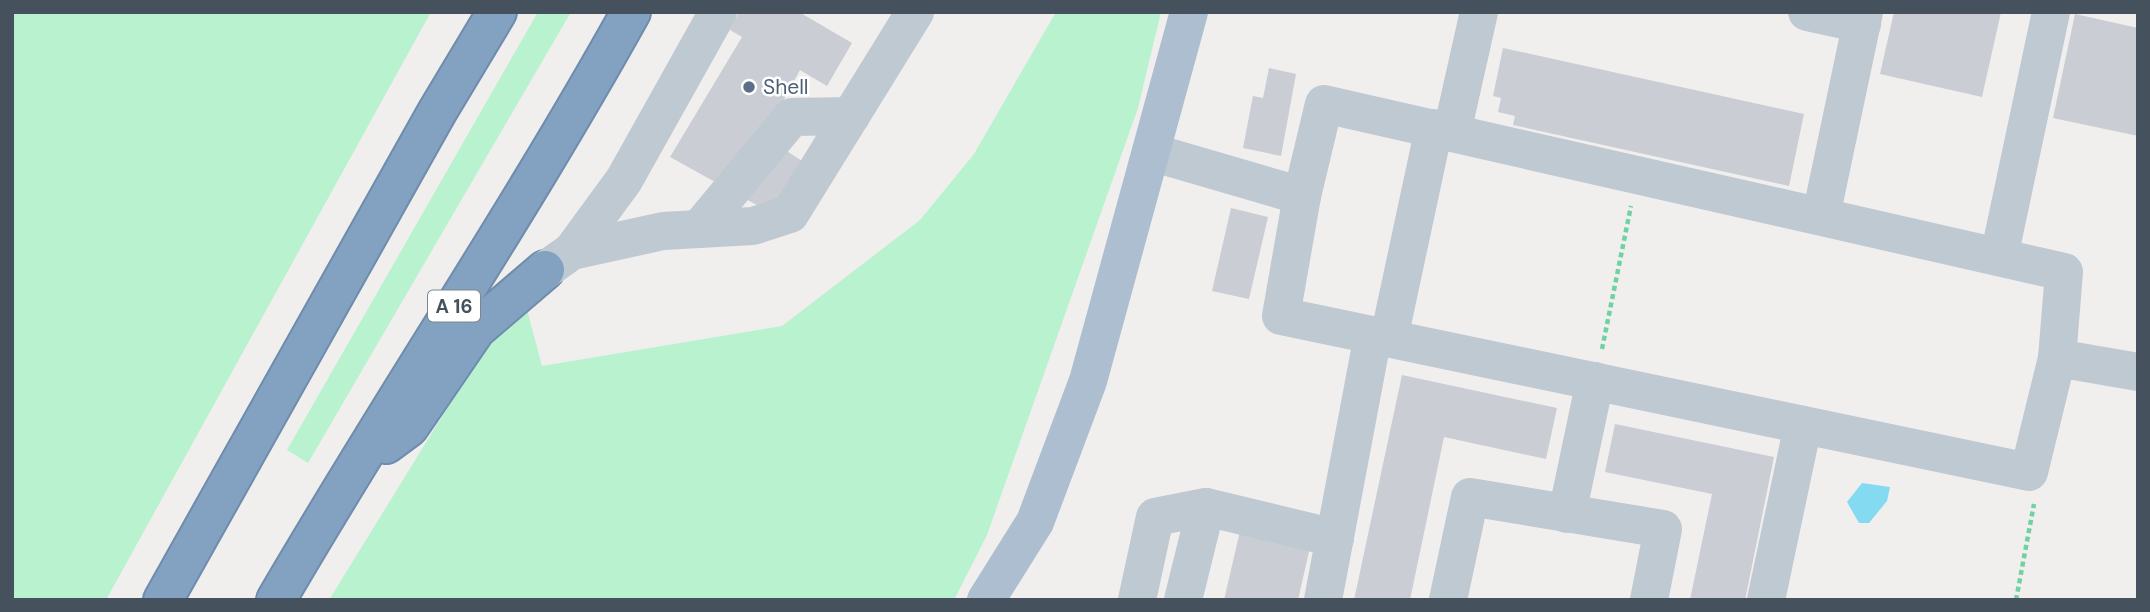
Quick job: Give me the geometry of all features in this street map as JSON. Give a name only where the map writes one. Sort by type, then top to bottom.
[{"type":"highway","points":[[437,112],[485,12]]},
{"type":"highway","points":[[163,600],[437,112],[497,12]]},
{"type":"highway","name":"A 16","points":[[276,600],[353,467],[588,89],[631,12]]},
{"type":"highway","points":[[353,467],[409,428],[476,328],[559,261]]},
{"type":"main road","points":[[986,600],[1035,522],[1087,381],[1189,12]]},
{"type":"lane","points":[[559,261],[624,180],[718,12]]},
{"type":"lane","points":[[559,261],[663,231],[754,226],[790,214],[915,12]]},
{"type":"lane","points":[[1323,600],[1381,337],[1479,12]]},
{"type":"lane","points":[[1807,12],[1863,18],[1821,216]]},
{"type":"lane","points":[[1999,257],[2052,12]]},
{"type":"lane","points":[[1324,104],[1443,130],[2064,272],[2057,358],[2029,472],[1281,316],[1302,196],[1324,104]]},
{"type":"lane","points":[[699,229],[792,117],[851,116]]},
{"type":"lane","points":[[1151,152],[1302,196]]},
{"type":"lane","points":[[2057,358],[2138,372]]},
{"type":"lane","points":[[1567,514],[1595,381]]},
{"type":"lane","points":[[1766,600],[1803,425]]},
{"type":"lane","points":[[1448,600],[1470,497],[1663,529],[1649,600]]},
{"type":"lane","points":[[1137,600],[1155,517],[1206,507],[1335,537]]},
{"type":"lane","points":[[1183,600],[1206,507]]},
{"type":"path","points":[[1595,381],[1637,175]]},
{"type":"path","points":[[2016,600],[2035,500],[2029,472]]},
{"type":"green space","points":[[12,12],[431,12],[106,600],[12,600]]},
{"type":"green space","points":[[538,12],[571,12],[308,463],[287,450]]},
{"type":"green space","points":[[1056,12],[1161,12],[1138,108],[987,535],[954,600],[329,600],[486,345],[526,306],[542,366],[782,326],[920,220],[974,154]]},
{"type":"water","points":[[1862,483],[1890,487],[1887,501],[1869,523],[1859,523],[1847,502]]},
{"type":"building","points":[[739,12],[799,12],[852,43],[827,86],[800,70],[764,136],[802,161],[771,213],[670,157],[742,37],[730,30]]},
{"type":"building","points":[[1894,12],[2001,12],[1982,97],[1880,74]]},
{"type":"building","points":[[2075,14],[2138,28],[2138,136],[2053,118]]},
{"type":"building","points":[[1503,48],[1804,114],[1789,186],[1513,125],[1515,116],[1498,112],[1501,98],[1493,96]]},
{"type":"building","points":[[1269,68],[1296,74],[1281,156],[1243,148],[1253,96],[1263,98]]},
{"type":"building","points":[[1231,208],[1268,217],[1249,299],[1212,291]]},
{"type":"building","points":[[1402,375],[1557,408],[1546,459],[1444,437],[1410,600],[1354,600]]},
{"type":"building","points":[[1615,424],[1774,457],[1745,600],[1690,600],[1712,494],[1605,472]]},
{"type":"building","points":[[1240,531],[1310,547],[1298,600],[1224,600]]},
{"type":"place","name":"Shell","points":[[749,87]]}]
